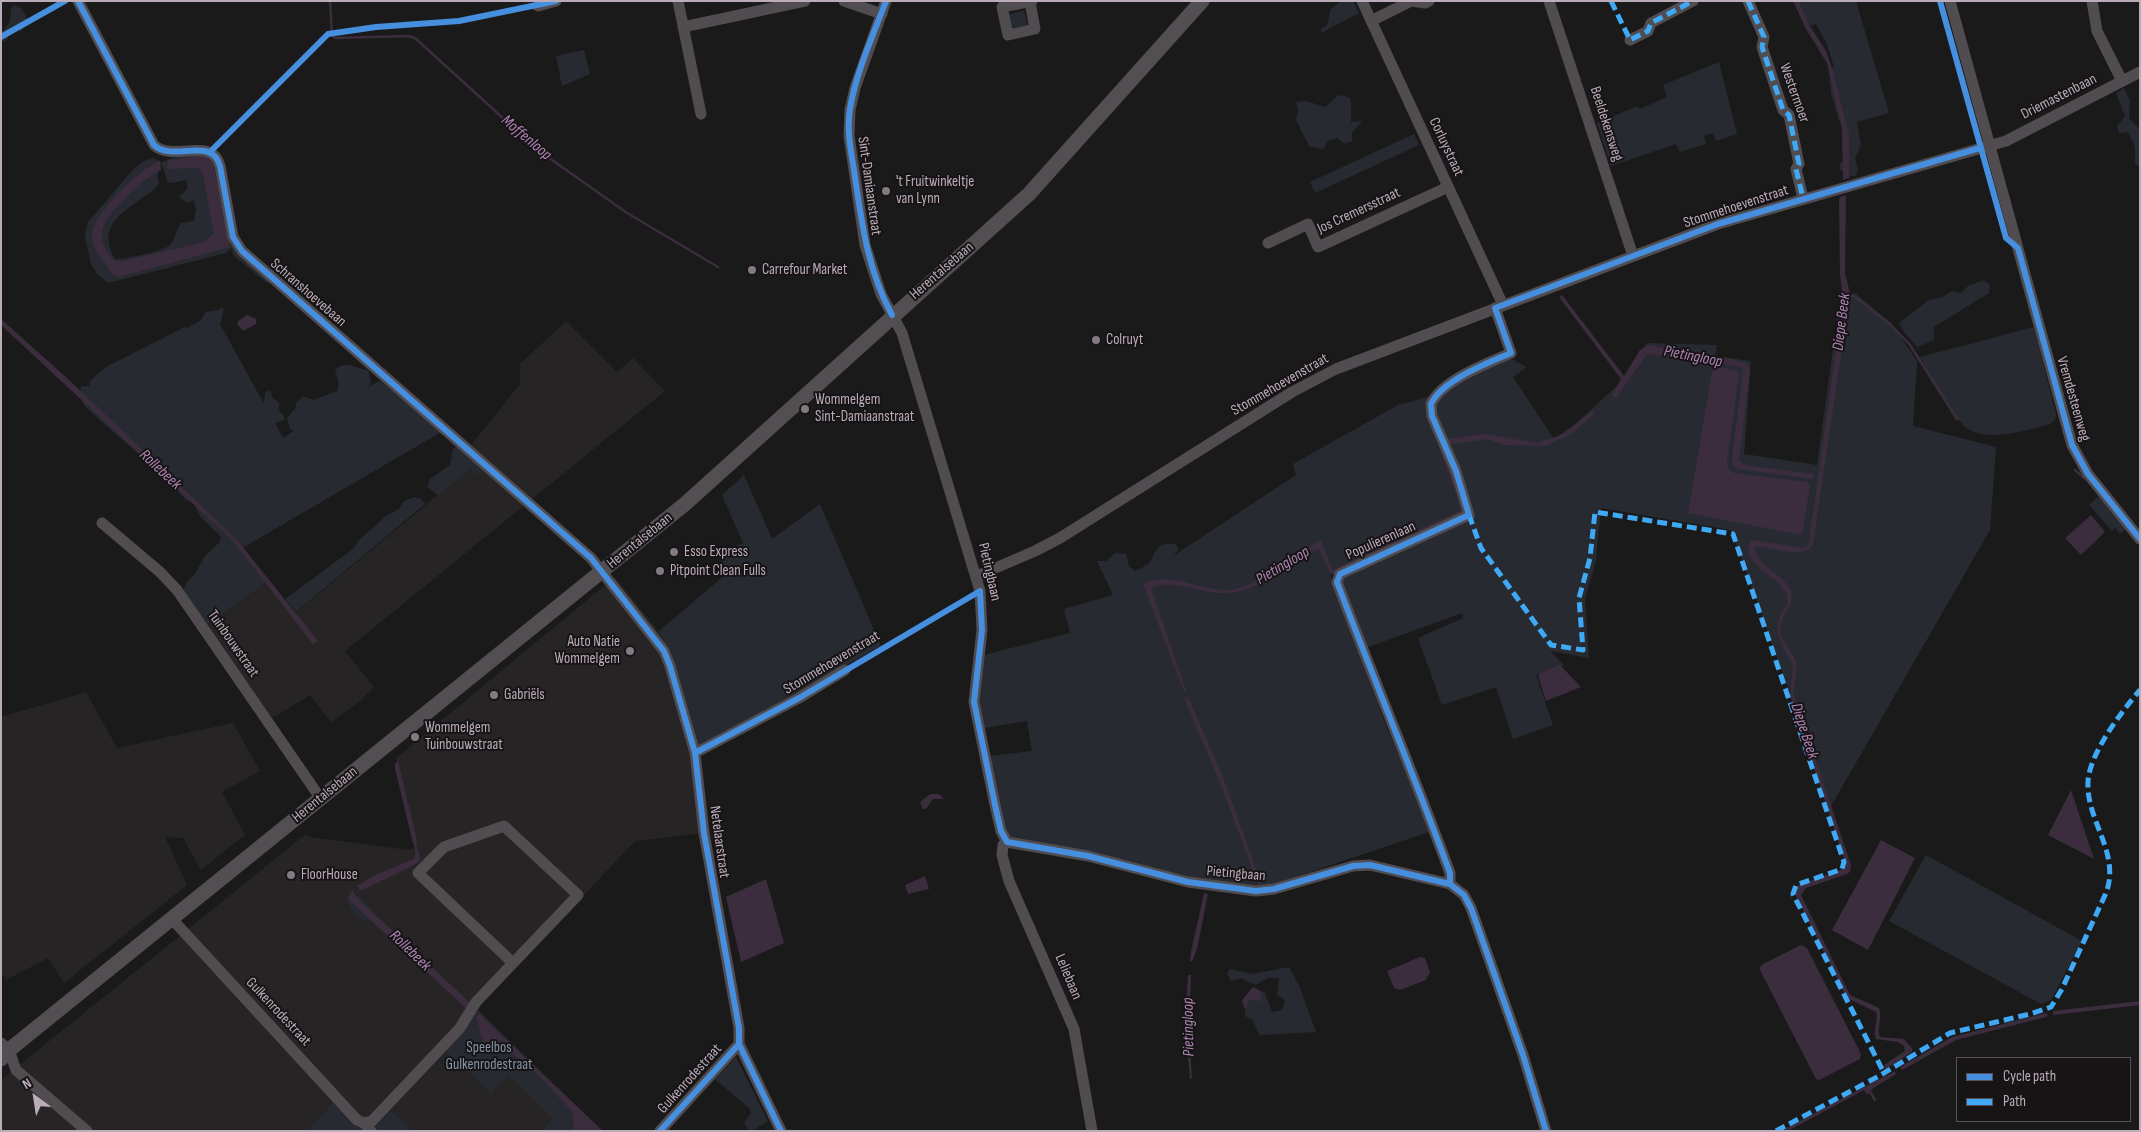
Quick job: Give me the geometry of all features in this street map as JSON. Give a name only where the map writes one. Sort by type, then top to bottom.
[{"type":"main road","name":"Herentalsebaan","points":[[3,1052],[172,919],[685,504],[892,315],[1029,194],[1202,1]]},
{"type":"street","name":"Schranshoevebaan","points":[[78,1],[154,144],[165,153],[206,151],[216,156],[220,166],[233,237],[242,252],[529,502],[591,558],[601,572]]},
{"type":"street","points":[[538,6],[556,1]]},
{"type":"street","points":[[678,1],[701,114]]},
{"type":"street","points":[[684,27],[805,1]]},
{"type":"street","points":[[844,1],[882,14]]},
{"type":"street","name":"Sint-Damiaanstraat","points":[[886,1],[855,88],[850,110],[849,136],[865,245],[881,294],[892,315]]},
{"type":"street","name":"Corluystraat","points":[[1362,1],[1448,187],[1499,307]]},
{"type":"street","points":[[1371,20],[1411,2],[1425,3],[1429,1]]},
{"type":"street","name":"Beeldekensweg","points":[[1549,1],[1633,256]]},
{"type":"street","points":[[1630,40],[1648,30],[1652,23],[1693,1]]},
{"type":"street","name":"Westermoer","points":[[1748,1],[1764,37],[1762,47],[1783,110],[1789,115],[1799,164],[1796,169],[1802,198]]},
{"type":"street","name":"Vremdesteenweg","points":[[1950,1],[2072,445],[2088,474],[2140,538]]},
{"type":"street","points":[[2092,1],[2097,31],[2122,81]]},
{"type":"street","points":[[1031,2],[1035,30],[1008,35],[1002,4],[1031,2]]},
{"type":"street","name":"Driemastenbaan","points":[[1990,145],[2006,141],[2140,72]]},
{"type":"street","name":"Stommehoevenstraat","points":[[977,576],[1035,552],[1060,538],[1312,380],[1359,360],[1718,224],[1802,198],[1990,145]]},
{"type":"street","name":"Jos Cremersstraat","points":[[1268,242],[1308,224],[1318,247],[1448,187]]},
{"type":"street","name":"Populierenlaan","points":[[1450,884],[1450,873],[1422,794],[1388,716],[1338,582],[1340,574],[1469,515],[1445,444],[1432,416],[1432,404],[1434,398],[1469,372],[1511,353],[1499,307]]},
{"type":"street","name":"Pietingbaan","points":[[892,315],[906,347],[977,576],[982,598],[983,620],[974,702],[1001,831],[1007,842],[1088,856],[1188,882],[1256,890],[1274,889],[1362,864],[1450,884]]},
{"type":"street","name":"Tuinbouwstraat","points":[[102,523],[160,572],[177,590],[321,799]]},
{"type":"street","name":"Netelaarstraat","points":[[601,572],[664,652],[670,666],[695,753],[704,833],[739,1028],[739,1044],[781,1131]]},
{"type":"street","name":"Stommehoevenstraat","points":[[695,753],[799,698],[845,670]]},
{"type":"street","name":"Gulkenrodestraat","points":[[172,919],[357,1120],[368,1127],[372,1120],[460,1028],[476,1002],[578,895],[504,826],[444,847],[418,874],[512,964]]},
{"type":"street","name":"Leliebaan","points":[[1007,842],[1002,848],[1002,855],[1009,881],[1074,1029],[1092,1131]]},
{"type":"street","points":[[1450,884],[1464,895],[1471,908],[1524,1055],[1546,1131]]},
{"type":"street","name":"Gulkenrodestraat","points":[[660,1131],[739,1044]]},
{"type":"street","points":[[3,1052],[16,1070],[87,1131]]},
{"type":"shaded area","points":[[566,321],[617,372],[633,358],[665,391],[345,651],[374,687],[359,702],[331,722],[310,695],[268,721],[204,627],[266,583],[292,616],[480,460],[468,449],[520,384],[520,364]]},
{"type":"shaded area","points":[[615,577],[664,638],[670,653],[695,753],[704,833],[635,841],[480,1005],[465,1031],[554,1118],[542,1131],[413,1131],[393,1112],[370,1131],[334,1101],[307,1131],[1,1131],[1,1080],[305,835],[409,850],[416,848],[396,758]]},
{"type":"shaded area","points":[[86,692],[117,748],[233,723],[260,771],[222,792],[245,835],[201,870],[183,838],[165,837],[187,885],[64,983],[48,958],[6,980],[1,971],[1,717]]},
{"type":"green space","points":[[1341,1],[1353,1],[1359,13],[1321,33],[1321,29],[1328,24],[1330,10]]},
{"type":"green space","points":[[1799,1],[1856,1],[1889,113],[1857,122],[1861,145],[1855,158],[1858,170],[1856,176],[1847,176],[1840,169],[1840,163],[1845,161],[1842,123],[1839,120],[1831,93],[1829,70],[1834,67],[1826,42],[1816,24],[1810,26]]},
{"type":"green space","points":[[14,5],[21,8],[28,20],[22,31],[16,30],[10,33],[7,40],[1,42],[1,30],[4,31],[10,21],[11,9]]},
{"type":"green space","points":[[1024,11],[1027,25],[1012,28],[1009,14]]},
{"type":"green space","points":[[584,50],[590,74],[562,86],[556,56]]},
{"type":"green space","points":[[1719,62],[1737,134],[1716,141],[1713,133],[1704,136],[1706,144],[1680,152],[1676,144],[1611,166],[1597,123],[1638,106],[1640,109],[1667,97],[1663,85]]},
{"type":"green space","points":[[2124,88],[2130,101],[2129,118],[2140,130],[2140,168],[2135,163],[2135,147],[2128,132],[2119,133],[2117,126],[2125,116],[2116,93]]},
{"type":"green space","points":[[1342,95],[1350,98],[1351,122],[1362,121],[1352,133],[1352,141],[1345,144],[1337,138],[1328,141],[1323,149],[1309,146],[1296,120],[1298,111],[1296,102],[1306,101],[1325,107],[1337,96]]},
{"type":"green space","points":[[1414,134],[1419,145],[1315,193],[1310,182]]},
{"type":"green space","points":[[197,152],[232,245],[271,281],[267,283],[233,255],[231,248],[226,253],[108,283],[98,275],[91,264],[85,236],[88,222],[134,169],[145,161],[155,158],[161,166],[157,176],[159,182],[157,187],[119,216],[112,225],[109,234],[110,246],[115,259],[127,258],[167,247],[171,244],[181,223],[194,221],[196,209],[194,200],[188,203],[179,197],[188,188],[186,180],[168,182],[161,163],[178,155]]},
{"type":"green space","points":[[1984,280],[1990,285],[1989,293],[1934,327],[1934,340],[1917,347],[1904,332],[1899,323],[1929,300],[1941,298],[1952,291],[1961,293],[1968,286]]},
{"type":"green space","points":[[1841,291],[1856,294],[1891,323],[1917,361],[1913,426],[1996,447],[1990,530],[1831,806],[1731,530],[1601,508],[1596,561],[1585,599],[1589,658],[1550,651],[1564,665],[1536,675],[1553,725],[1513,739],[1496,687],[1442,705],[1418,638],[1463,618],[1462,613],[1366,648],[1342,585],[1344,577],[1466,520],[1436,418],[1437,400],[1463,380],[1507,357],[1527,367],[1513,377],[1554,439],[1575,424],[1627,377],[1647,343],[1717,345],[1715,356],[1751,361],[1744,454],[1817,465]]},
{"type":"green space","points":[[221,307],[224,310],[220,324],[264,404],[265,393],[270,390],[273,398],[279,403],[279,410],[284,416],[284,420],[275,423],[283,438],[294,431],[290,429],[287,418],[296,408],[296,403],[303,396],[313,400],[337,391],[339,384],[335,370],[343,365],[368,370],[371,382],[368,387],[380,381],[443,431],[244,547],[239,542],[235,543],[266,583],[204,627],[180,594],[205,556],[220,542],[221,537],[200,516],[193,502],[186,500],[163,476],[85,406],[81,398],[81,386],[90,385],[89,382],[106,367],[185,327],[188,328],[200,321],[206,312],[219,310]]},
{"type":"green space","points":[[2034,327],[2056,414],[2055,420],[2050,424],[2031,429],[1997,435],[1986,435],[1967,428],[1954,415],[1920,357]]},
{"type":"green space","points":[[1432,396],[1465,514],[1330,575],[1385,723],[1432,831],[1266,887],[1223,884],[1011,839],[1006,829],[989,756],[1032,751],[1027,721],[984,728],[979,702],[984,655],[1070,633],[1064,609],[1113,595],[1097,561],[1106,561],[1115,553],[1126,554],[1129,566],[1135,571],[1149,563],[1158,548],[1164,544],[1175,544],[1179,549],[1173,556],[1296,475],[1293,464],[1398,405]]},
{"type":"green space","points":[[458,445],[485,469],[477,475],[470,469],[438,495],[427,487],[430,479],[450,465],[453,449]]},
{"type":"green space","points":[[744,475],[772,539],[820,504],[881,646],[698,748],[670,653],[659,631],[726,574],[719,554],[743,543],[722,495]]},
{"type":"green space","points":[[415,497],[421,499],[425,504],[296,612],[285,599],[353,549],[358,541],[386,516],[399,509],[404,501]]},
{"type":"green space","points":[[2098,497],[2101,498],[2126,529],[2120,534],[2115,528],[2112,531],[2089,505]]},
{"type":"green space","points":[[1926,855],[2082,941],[2051,1000],[2041,1004],[1889,921]]},
{"type":"green space","points":[[348,895],[360,897],[372,909],[372,918],[368,921],[356,915],[349,904]]},
{"type":"green space","points":[[1289,967],[1300,988],[1316,1032],[1259,1035],[1253,1020],[1245,1016],[1246,1000],[1264,991],[1272,1012],[1282,1010],[1285,1000],[1277,995],[1279,978],[1268,978],[1255,985],[1241,978],[1231,981],[1227,973],[1230,969],[1252,974]]},
{"type":"green space","name":"Speelbos Gulkenrodestraat","points":[[478,1010],[602,1131],[542,1131],[553,1118],[508,1075],[491,1093],[446,1051],[465,1031]]},
{"type":"green space","points":[[736,1057],[768,1121],[752,1131],[749,1131],[744,1122],[751,1113],[750,1109],[715,1079]]},
{"type":"green space","points":[[334,1101],[367,1131],[307,1131]]},
{"type":"green space","points":[[390,1111],[393,1112],[413,1131],[370,1131]]},
{"type":"water","points":[[1793,1],[1799,1],[1810,26],[1826,51],[1832,68],[1849,134],[1849,178],[1843,180],[1842,129],[1827,63],[1806,29]]},
{"type":"water","points":[[203,154],[213,160],[230,247],[119,277],[114,276],[94,246],[92,236],[94,227],[108,204],[118,193],[151,165],[160,160],[161,170],[128,195],[107,220],[102,232],[102,241],[106,251],[116,261],[124,261],[204,242],[214,233],[202,170],[197,168],[167,169],[168,161]]},
{"type":"water","name":"Diepe Beek","points":[[1846,195],[1845,273],[1850,293],[1813,544],[1809,549],[1796,552],[1757,546],[1754,548],[1761,561],[1783,580],[1791,592],[1790,606],[1780,628],[1782,638],[1796,662],[1793,693],[1851,865],[1850,872],[1806,888],[1801,895],[1850,995],[1879,1008],[1880,1037],[1904,1039],[1912,1048],[1912,1052],[1886,1069],[1884,1065],[1905,1051],[1904,1046],[1898,1042],[1876,1039],[1876,1012],[1847,998],[1795,894],[1796,888],[1799,885],[1845,868],[1846,865],[1790,695],[1793,664],[1782,646],[1777,630],[1780,616],[1788,603],[1787,594],[1779,583],[1760,569],[1751,558],[1748,546],[1752,540],[1804,548],[1808,546],[1843,300],[1840,274],[1839,201],[1840,197]]},
{"type":"water","points":[[1562,295],[1624,376],[1640,350],[1648,345],[1707,355],[1705,362],[1647,354],[1616,398],[1612,394],[1621,379],[1559,297]]},
{"type":"water","points":[[247,315],[256,319],[256,324],[243,331],[237,324],[238,321]]},
{"type":"water","points":[[1,319],[67,378],[238,541],[318,641],[313,644],[232,540],[1,325]]},
{"type":"water","points":[[1714,355],[1746,363],[1750,368],[1739,461],[1744,465],[1814,474],[1813,479],[1738,469],[1734,466],[1732,459],[1743,371],[1740,367],[1713,362]]},
{"type":"water","points":[[1713,366],[1737,371],[1739,375],[1727,462],[1729,469],[1734,473],[1808,482],[1810,486],[1802,535],[1688,513]]},
{"type":"water","points":[[1592,411],[1595,413],[1570,435],[1545,446],[1505,445],[1487,439],[1448,445],[1446,441],[1486,434],[1537,443],[1564,434]]},
{"type":"water","points":[[1440,444],[1452,468],[1463,514],[1331,575],[1319,549],[1307,553],[1265,580],[1243,591],[1221,593],[1169,585],[1159,585],[1151,588],[1186,690],[1184,692],[1143,584],[1164,579],[1218,590],[1241,588],[1319,541],[1321,541],[1332,570],[1462,510],[1439,447]]},
{"type":"water","points":[[2091,515],[2105,532],[2081,555],[2065,538]]},
{"type":"water","points":[[1560,665],[1581,687],[1546,701],[1538,676],[1540,673]]},
{"type":"water","points":[[1188,697],[1223,777],[1261,883],[1258,884],[1219,780],[1187,705],[1185,698]]},
{"type":"water","points":[[398,761],[417,844],[413,843],[395,769],[395,764]]},
{"type":"water","points":[[2071,790],[2094,859],[2048,835]]},
{"type":"water","points":[[930,794],[939,794],[944,799],[933,799],[926,809],[923,809],[920,802]]},
{"type":"water","points":[[1881,840],[1915,858],[1868,950],[1832,930]]},
{"type":"water","points":[[419,851],[420,860],[416,864],[361,891],[357,886],[375,875],[414,859],[416,852]]},
{"type":"water","points":[[925,876],[929,889],[908,894],[905,885]]},
{"type":"water","points":[[766,879],[784,943],[741,962],[726,897]]},
{"type":"water","points":[[352,890],[359,900],[465,998],[471,1005],[467,1009],[352,903],[348,898]]},
{"type":"water","points":[[1204,893],[1208,894],[1197,949],[1192,962],[1190,961],[1191,952]]},
{"type":"water","points":[[1801,945],[1807,948],[1861,1054],[1860,1059],[1819,1080],[1816,1079],[1760,970],[1763,964]]},
{"type":"water","points":[[1420,957],[1425,958],[1430,972],[1426,980],[1400,990],[1394,988],[1387,971]]},
{"type":"water","points":[[1188,975],[1191,975],[1189,1032],[1192,1079],[1190,1079],[1185,1024]]},
{"type":"water","points":[[1253,987],[1261,991],[1261,1001],[1249,1000],[1245,1010],[1242,1000]]},
{"type":"water","points":[[2140,1001],[2140,1005],[2053,1015],[2053,1011]]},
{"type":"water","points":[[2046,1013],[2048,1015],[2046,1017],[1956,1040],[1902,1070],[1900,1067],[1952,1037]]},
{"type":"water","points":[[479,1014],[603,1131],[574,1131],[573,1112],[537,1075],[514,1055],[485,1047],[476,1017]]},
{"type":"water","points":[[1895,1071],[1896,1074],[1872,1089],[1867,1095],[1864,1090],[1788,1131],[1781,1131]]},
{"type":"waterway","name":"Moffenloop","points":[[330,1],[332,33]]},
{"type":"waterway","name":"Moffenloop","points":[[333,36],[335,38],[408,36],[415,38],[538,150],[627,213],[718,267]]},
{"type":"waterway","name":"Diepe Beek","points":[[1848,295],[1854,296],[1890,324],[1910,345],[1957,419]]},
{"type":"waterway","name":"Pietingloop","points":[[1704,358],[1716,360]]},
{"type":"waterway","points":[[2075,470],[2084,478]]},
{"type":"waterway","name":"Rollebeek","points":[[415,843],[417,855]]},
{"type":"waterway","points":[[1869,1090],[1875,1100]]},
{"type":"marked path","points":[[1611,1],[1630,40],[1648,31],[1651,23],[1693,1]]},
{"type":"marked path","points":[[1748,1],[1764,37],[1762,47],[1783,110],[1789,115],[1799,164],[1796,169],[1803,198]]},
{"type":"marked path","points":[[1469,515],[1481,548],[1551,645],[1583,650],[1579,598],[1590,558],[1595,512],[1733,534],[1844,862],[1842,869],[1796,885],[1793,894],[1884,1073]]},
{"type":"marked path","points":[[1776,1131],[1879,1076],[1950,1033],[2030,1014],[2051,1007],[2062,989],[2106,893],[2109,878],[2109,864],[2106,851],[2089,796],[2088,782],[2090,771],[2100,746],[2108,733],[2140,690]]},
{"type":"cycle path","points":[[1,37],[65,1]]},
{"type":"cycle path","points":[[78,1],[154,145],[162,150],[171,152],[201,150],[209,152],[216,157],[220,166],[233,237],[242,251],[591,558],[664,651],[695,753],[704,833],[739,1028],[739,1044],[781,1131]]},
{"type":"cycle path","points":[[210,152],[328,34],[376,27],[459,21],[556,1]]},
{"type":"cycle path","points":[[886,1],[856,81],[850,109],[849,135],[867,248],[877,282],[892,315]]},
{"type":"cycle path","points":[[1940,1],[2006,238],[2018,248],[2072,445],[2088,474],[2140,539]]},
{"type":"cycle path","points":[[1450,884],[1450,873],[1337,582],[1340,574],[1469,515],[1456,471],[1432,416],[1431,404],[1437,395],[1455,380],[1478,367],[1511,353],[1495,308],[1718,224],[1980,148]]},
{"type":"cycle path","points":[[695,753],[799,698],[980,591],[982,630],[974,702],[1001,831],[1007,842],[1088,856],[1188,882],[1256,891],[1274,889],[1353,866],[1370,865],[1450,884],[1464,895],[1471,908],[1523,1055],[1546,1131]]},
{"type":"cycle path","points":[[660,1131],[739,1044]]},
{"type":"place","name":"'t Fruitwinkeltje van Lynn","points":[[886,191]]},
{"type":"place","name":"Carrefour Market","points":[[752,270]]},
{"type":"place","name":"Colruyt","points":[[1096,340]]},
{"type":"place","name":"Wommelgem Sint-Damiaanstraat","points":[[805,409]]},
{"type":"place","name":"Esso Express","points":[[674,552]]},
{"type":"place","name":"Pitpoint Clean Fulls","points":[[660,571]]},
{"type":"place","name":"Auto Natie Wommelgem","points":[[630,651]]},
{"type":"place","name":"Gabriëls","points":[[494,695]]},
{"type":"place","name":"Wommelgem Tuinbouwstraat","points":[[415,737]]},
{"type":"place","name":"FloorHouse","points":[[291,875]]}]
